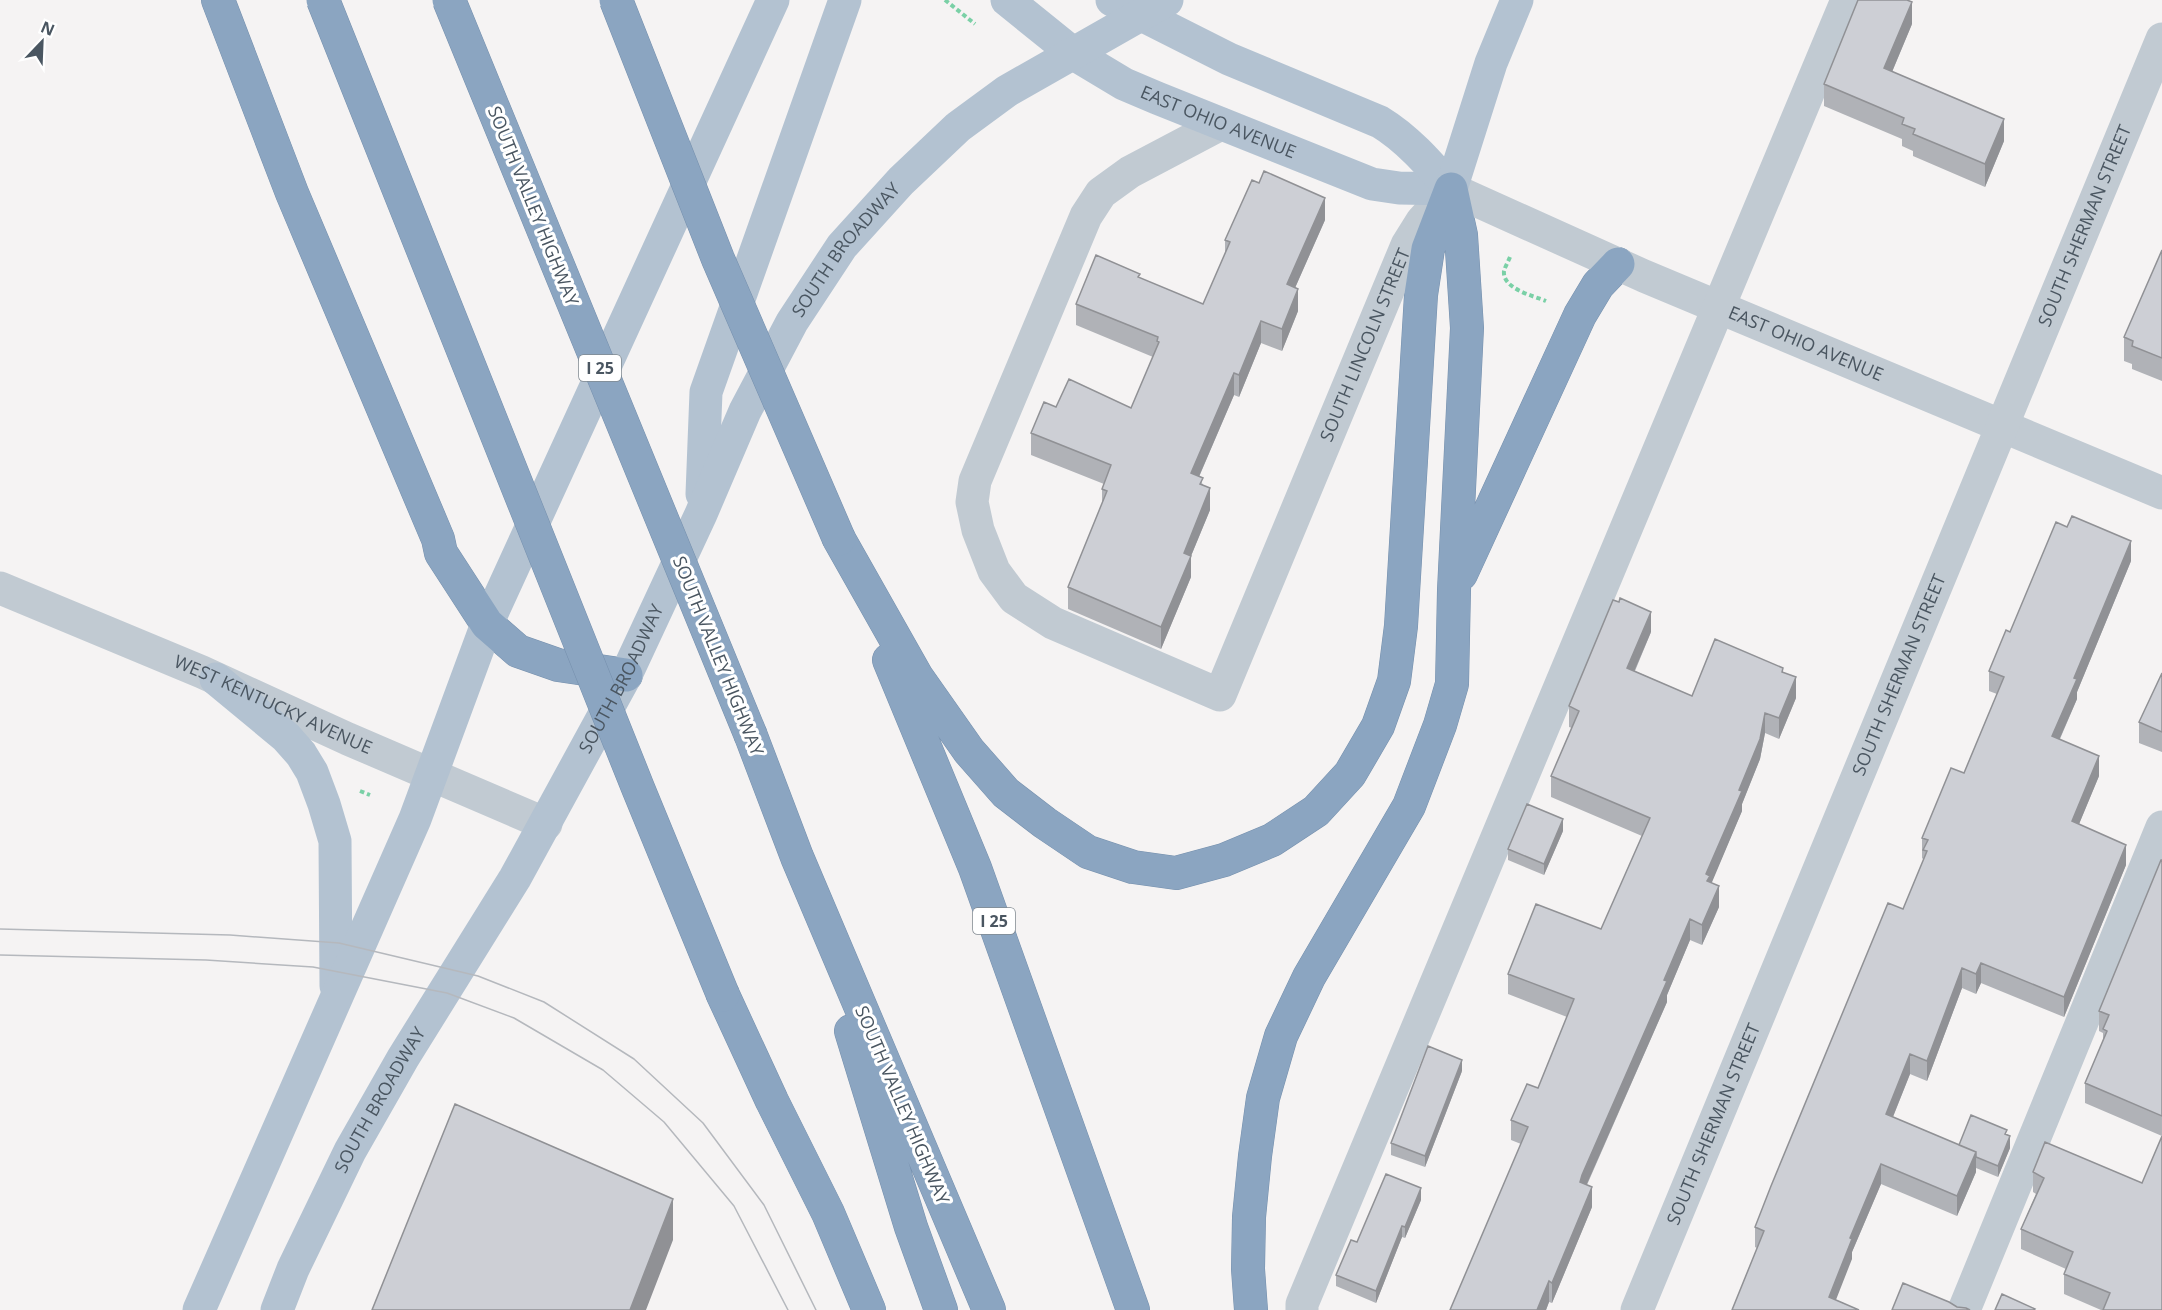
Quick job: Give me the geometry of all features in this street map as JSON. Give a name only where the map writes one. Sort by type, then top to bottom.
[{"type":"highway","points":[[323,0],[638,788],[723,994],[772,1101],[828,1213],[869,1310]]},
{"type":"highway","name":"SOUTH VALLEY HIGHWAY","points":[[449,0],[752,736],[797,857],[989,1310]]},
{"type":"highway","name":"I 25","points":[[616,0],[718,259],[839,539],[975,868],[1133,1310]]},
{"type":"highway","points":[[224,14],[292,193],[438,538],[441,553],[487,624],[518,651],[558,665],[626,675]]},
{"type":"highway","points":[[839,539],[918,677],[969,752],[1006,793],[1045,823],[1088,852],[1133,867],[1176,873],[1224,860],[1272,840],[1316,811],[1350,774],[1378,726],[1394,681],[1401,626],[1416,360],[1426,261],[1428,249],[1452,189]]},
{"type":"highway","points":[[1251,1310],[1248,1269],[1249,1216],[1263,1098],[1281,1036],[1309,977],[1409,806],[1429,755],[1452,684],[1454,590],[1467,328],[1461,235],[1452,189]]},
{"type":"highway","points":[[1454,590],[1580,315],[1598,285],[1618,264]]},
{"type":"highway","points":[[797,857],[911,1227],[941,1310]]},
{"type":"main road","points":[[199,1310],[432,774],[487,624],[773,0]]},
{"type":"main road","points":[[701,514],[706,392],[845,0]]},
{"type":"main road","name":"EAST OHIO AVENUE","points":[[1007,0],[1074,54],[1124,84],[1372,184],[1399,188],[1452,189]]},
{"type":"main road","name":"EAST OHIO AVENUE","points":[[1112,0],[1154,8],[1230,59],[1380,122],[1420,154],[1452,189]]},
{"type":"main road","name":"SOUTH LINCOLN STREET","points":[[1452,189],[1491,63],[1517,0]]},
{"type":"main road","name":"SOUTH BROADWAY","points":[[277,1310],[294,1269],[351,1151],[403,1058],[484,931],[546,824],[626,675],[701,514],[745,411],[786,332],[842,246],[901,181],[958,127],[1007,91],[1154,8]]},
{"type":"main road","points":[[216,679],[286,737],[301,754],[312,772],[335,841],[336,997]]},
{"type":"street","points":[[1302,1310],[1302,1304],[1847,0]]},
{"type":"street","name":"SOUTH SHERMAN STREET","points":[[1637,1310],[2162,39]]},
{"type":"street","name":"SOUTH LINCOLN STREET","points":[[1221,124],[1130,172],[1101,193],[1096,200],[1086,216],[975,481],[972,502],[978,530],[994,571],[1014,598],[1053,622],[1220,695],[1407,244],[1422,221],[1452,189]]},
{"type":"street","name":"EAST OHIO AVENUE","points":[[1452,189],[1718,307],[2162,493]]},
{"type":"street","name":"WEST KENTUCKY AVENUE","points":[[0,588],[216,679],[348,739],[546,824]]},
{"type":"street","points":[[1964,1310],[2162,827]]},
{"type":"path","points":[[945,0],[981,29]]},
{"type":"path","points":[[1511,254],[1504,270],[1504,278],[1509,284],[1552,304]]},
{"type":"building","points":[[1858,0],[1907,0],[1912,2],[1884,68],[2004,119],[1985,164],[1913,134],[1915,129],[1902,124],[1904,118],[1824,84]]},
{"type":"building","points":[[1264,171],[1325,198],[1287,284],[1298,289],[1282,329],[1261,321],[1239,375],[1234,373],[1191,473],[1203,478],[1200,484],[1210,488],[1184,553],[1191,556],[1161,627],[1068,587],[1107,491],[1102,489],[1111,465],[1031,433],[1044,402],[1056,407],[1069,379],[1131,408],[1159,342],[1158,337],[1076,304],[1096,255],[1140,274],[1138,277],[1203,304],[1230,242],[1225,240],[1252,180],[1259,183]]},
{"type":"building","points":[[2162,250],[2162,358],[2132,346],[2133,341],[2124,337]]},
{"type":"building","points":[[2072,516],[2131,541],[2052,736],[2099,756],[2072,821],[2126,845],[2064,997],[1981,963],[1976,974],[1962,968],[1927,1061],[1910,1054],[1886,1114],[1976,1152],[1957,1196],[1881,1164],[1850,1238],[1852,1239],[1829,1297],[1859,1310],[1732,1310],[1764,1231],[1755,1227],[1888,903],[1903,909],[1927,851],[1923,850],[1928,840],[1922,838],[1951,768],[1964,773],[2004,677],[1989,671],[2006,630],[2010,632],[2056,522],[2067,527]]},
{"type":"building","points":[[1620,598],[1651,612],[1627,668],[1692,696],[1715,639],[1783,668],[1782,672],[1796,677],[1779,718],[1765,713],[1760,739],[1739,790],[1742,791],[1706,874],[1710,876],[1707,881],[1719,886],[1702,925],[1690,919],[1664,980],[1667,981],[1582,1175],[1580,1182],[1592,1187],[1552,1283],[1549,1281],[1537,1310],[1450,1310],[1528,1127],[1511,1120],[1527,1084],[1538,1088],[1574,999],[1508,974],[1536,904],[1601,929],[1650,818],[1551,776],[1579,711],[1569,706],[1613,600],[1619,602]]},
{"type":"building","points":[[2162,673],[2162,732],[2139,722]]},
{"type":"building","points":[[1527,804],[1563,819],[1544,864],[1508,849]]},
{"type":"building","points":[[2161,860],[2162,1116],[2085,1083],[2107,1031],[2103,1029],[2109,1015],[2099,1011]]},
{"type":"building","points":[[1428,1046],[1462,1060],[1425,1156],[1391,1143]]},
{"type":"building","points":[[455,1104],[673,1199],[630,1310],[372,1310]]},
{"type":"building","points":[[1971,1115],[2007,1130],[2005,1134],[2010,1136],[1998,1166],[1976,1157],[1976,1152],[1959,1145]]},
{"type":"building","points":[[2162,1136],[2162,1310],[2103,1310],[2110,1293],[2064,1274],[2073,1252],[2021,1229],[2044,1178],[2033,1172],[2045,1142],[2142,1183]]},
{"type":"building","points":[[1386,1174],[1421,1188],[1405,1227],[1402,1226],[1376,1291],[1336,1275],[1351,1240],[1357,1242]]},
{"type":"building","points":[[1903,1283],[1957,1307],[1970,1310],[1892,1310]]},
{"type":"building","points":[[2002,1294],[2035,1309],[1995,1310]]},
{"type":"tram line","points":[[0,929],[230,935],[339,943],[478,976],[544,1002],[634,1059],[703,1123],[764,1205],[816,1310]]},
{"type":"tram line","points":[[0,955],[206,960],[313,967],[447,993],[514,1018],[603,1070],[664,1122],[734,1206],[788,1310]]}]
